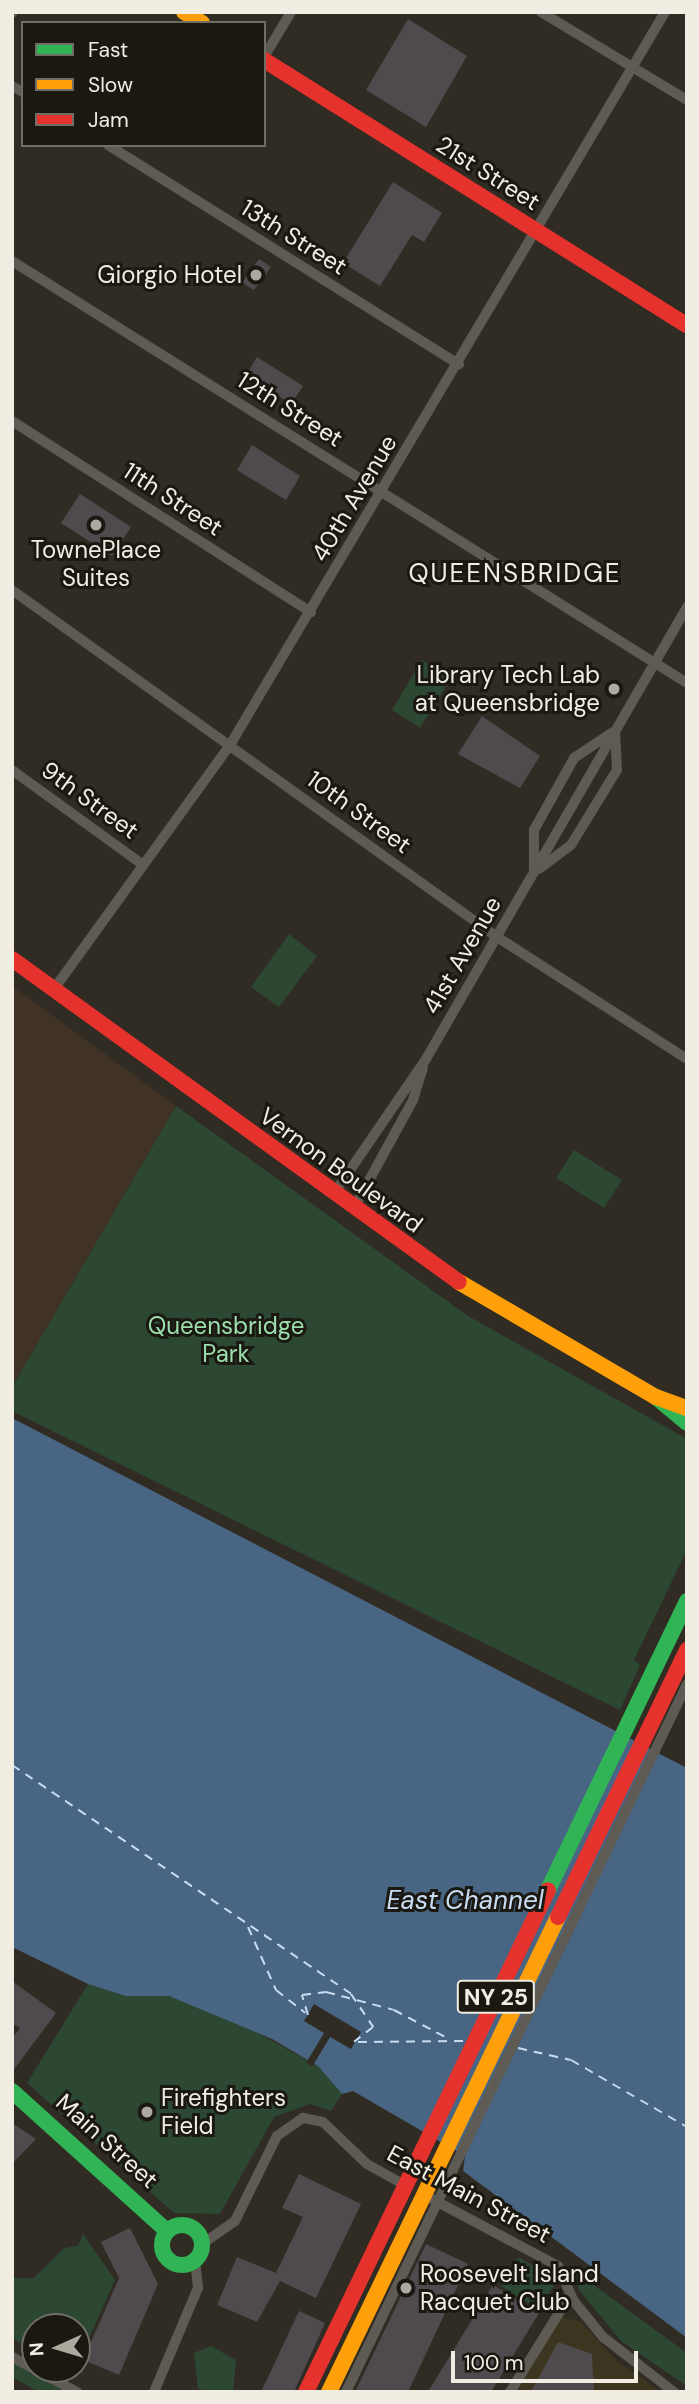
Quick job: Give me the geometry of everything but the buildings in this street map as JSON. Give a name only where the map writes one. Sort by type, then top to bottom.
[{"type":"main road","name":"21st Street","points":[[266,60],[687,326]]},
{"type":"main road","name":"Vernon Boulevard","points":[[12,959],[495,1307],[656,1397],[687,1408]]},
{"type":"main road","name":"Vernon Boulevard","points":[[656,1397],[687,1423]]},
{"type":"main road","name":"NY 25","points":[[306,2392],[687,1601]]},
{"type":"main road","points":[[313,2392],[687,1618]]},
{"type":"main road","points":[[329,2392],[687,1650]]},
{"type":"main road","name":"NY 25","points":[[336,2392],[687,1664]]},
{"type":"main road","name":"Main Street","points":[[12,2091],[167,2231]]},
{"type":"main road","points":[[186,2225],[202,2244],[195,2261],[183,2266],[166,2259],[161,2247],[167,2231],[186,2225]]},
{"type":"street","points":[[266,56],[291,12]]},
{"type":"street","points":[[541,12],[687,100]]},
{"type":"street","name":"40th Avenue","points":[[54,989],[230,745],[459,364],[665,12]]},
{"type":"street","name":"13th Street","points":[[111,147],[459,364]]},
{"type":"street","name":"12th Street","points":[[12,261],[687,683]]},
{"type":"street","name":"11th Street","points":[[12,421],[311,612]]},
{"type":"street","name":"10th Street","points":[[12,590],[497,937],[687,1059]]},
{"type":"street","name":"41st Avenue","points":[[335,1192],[426,1059],[687,607]]},
{"type":"street","name":"41st Avenue","points":[[534,873],[571,845],[617,770],[615,731]]},
{"type":"street","name":"41st Avenue","points":[[534,873],[534,830],[573,758],[615,731]]},
{"type":"street","name":"9th Street","points":[[12,770],[143,865]]},
{"type":"street","name":"41st Avenue","points":[[355,1206],[413,1100],[426,1059]]},
{"type":"street","points":[[346,2392],[687,1684]]},
{"type":"street","name":"East Main Street","points":[[202,2244],[235,2221],[284,2127],[313,2118],[384,2176],[552,2261],[565,2273],[570,2294]]},
{"type":"street","points":[[154,2392],[198,2288],[195,2261]]},
{"type":"street","points":[[510,2392],[570,2294],[613,2347],[674,2392]]},
{"type":"street","points":[[12,2357],[76,2392]]},
{"type":"shaded area","points":[[12,986],[176,1106],[12,1387]]},
{"type":"shaded area","points":[[556,2316],[580,2321],[617,2361],[661,2392],[510,2392]]},
{"type":"green space","points":[[422,660],[451,678],[420,728],[392,710]]},
{"type":"green space","points":[[289,934],[317,956],[279,1007],[251,987]]},
{"type":"green space","name":"Queensbridge Park","points":[[176,1106],[468,1316],[687,1439],[687,1550],[634,1660],[640,1665],[620,1710],[12,1411],[12,1387]]},
{"type":"green space","points":[[574,1150],[622,1180],[604,1208],[556,1178]]},
{"type":"green space","points":[[88,1984],[125,1996],[169,1996],[232,2019],[318,2066],[342,2094],[331,2111],[310,2104],[274,2117],[220,2214],[174,2213],[27,2083]]},
{"type":"green space","points":[[83,2234],[115,2280],[91,2334],[91,2313],[21,2313],[21,2343],[12,2338],[12,2278],[34,2278],[64,2248],[78,2246]]},
{"type":"green space","points":[[519,2257],[557,2281],[539,2310],[501,2286]]},
{"type":"green space","points":[[573,2270],[687,2353],[687,2386],[621,2341],[579,2290]]},
{"type":"green space","points":[[211,2346],[236,2360],[233,2392],[198,2389],[194,2353]]},
{"type":"green space","points":[[12,2362],[21,2367],[21,2382],[12,2377]]},
{"type":"green space","points":[[23,2383],[50,2383],[67,2392],[39,2392]]},
{"type":"water","name":"East Channel","points":[[12,1418],[687,1768],[687,2338],[463,2171],[465,2156],[353,2091],[342,2094],[318,2066],[272,2039],[169,1996],[125,1996],[88,1984],[12,1947]]},
{"type":"pier","points":[[314,2004],[361,2032],[351,2049],[330,2037],[312,2067],[306,2063],[324,2033],[304,2021]]},
{"type":"ferry route","points":[[12,1765],[351,1994],[373,2027],[354,2042]]},
{"type":"ferry route","points":[[248,1927],[276,1990],[305,2013]]},
{"type":"ferry route","points":[[308,2015],[302,1995],[326,1992],[394,2010],[449,2039]]},
{"type":"ferry route","points":[[358,2042],[464,2041]]},
{"type":"ferry route","points":[[518,2048],[571,2060],[687,2127]]},
{"type":"traffic: fast","points":[[656,1397],[687,1423]]},
{"type":"traffic: fast","points":[[548,1890],[687,1601]]},
{"type":"traffic: fast","points":[[12,2091],[167,2231]]},
{"type":"traffic: fast","points":[[182,2225],[190,2226],[196,2231],[201,2237],[202,2245],[201,2253],[196,2259],[190,2264],[182,2265],[174,2264],[168,2259],[163,2253],[162,2245],[163,2237],[168,2231],[174,2226],[182,2225]]},
{"type":"traffic: slow","points":[[184,12],[199,21]]},
{"type":"traffic: slow","points":[[459,1282],[656,1397],[687,1408]]},
{"type":"traffic: slow","points":[[329,2392],[558,1917]]},
{"type":"traffic: jam","points":[[266,61],[687,325]]},
{"type":"traffic: jam","points":[[12,959],[459,1282]]},
{"type":"traffic: jam","points":[[558,1917],[687,1650]]},
{"type":"traffic: jam","points":[[306,2392],[548,1890]]},
{"type":"place","name":"Giorgio Hotel","points":[[256,275]]},
{"type":"place","name":"TownePlace Suites","points":[[96,525]]},
{"type":"place","name":"Library Tech Lab at Queensbridge","points":[[614,689]]},
{"type":"place","name":"Firefighters Field","points":[[147,2112]]},
{"type":"place","name":"Roosevelt Island Racquet Club","points":[[406,2288]]},
{"type":"district","name":"QUEENSBRIDGE","points":[[515,574]]}]
